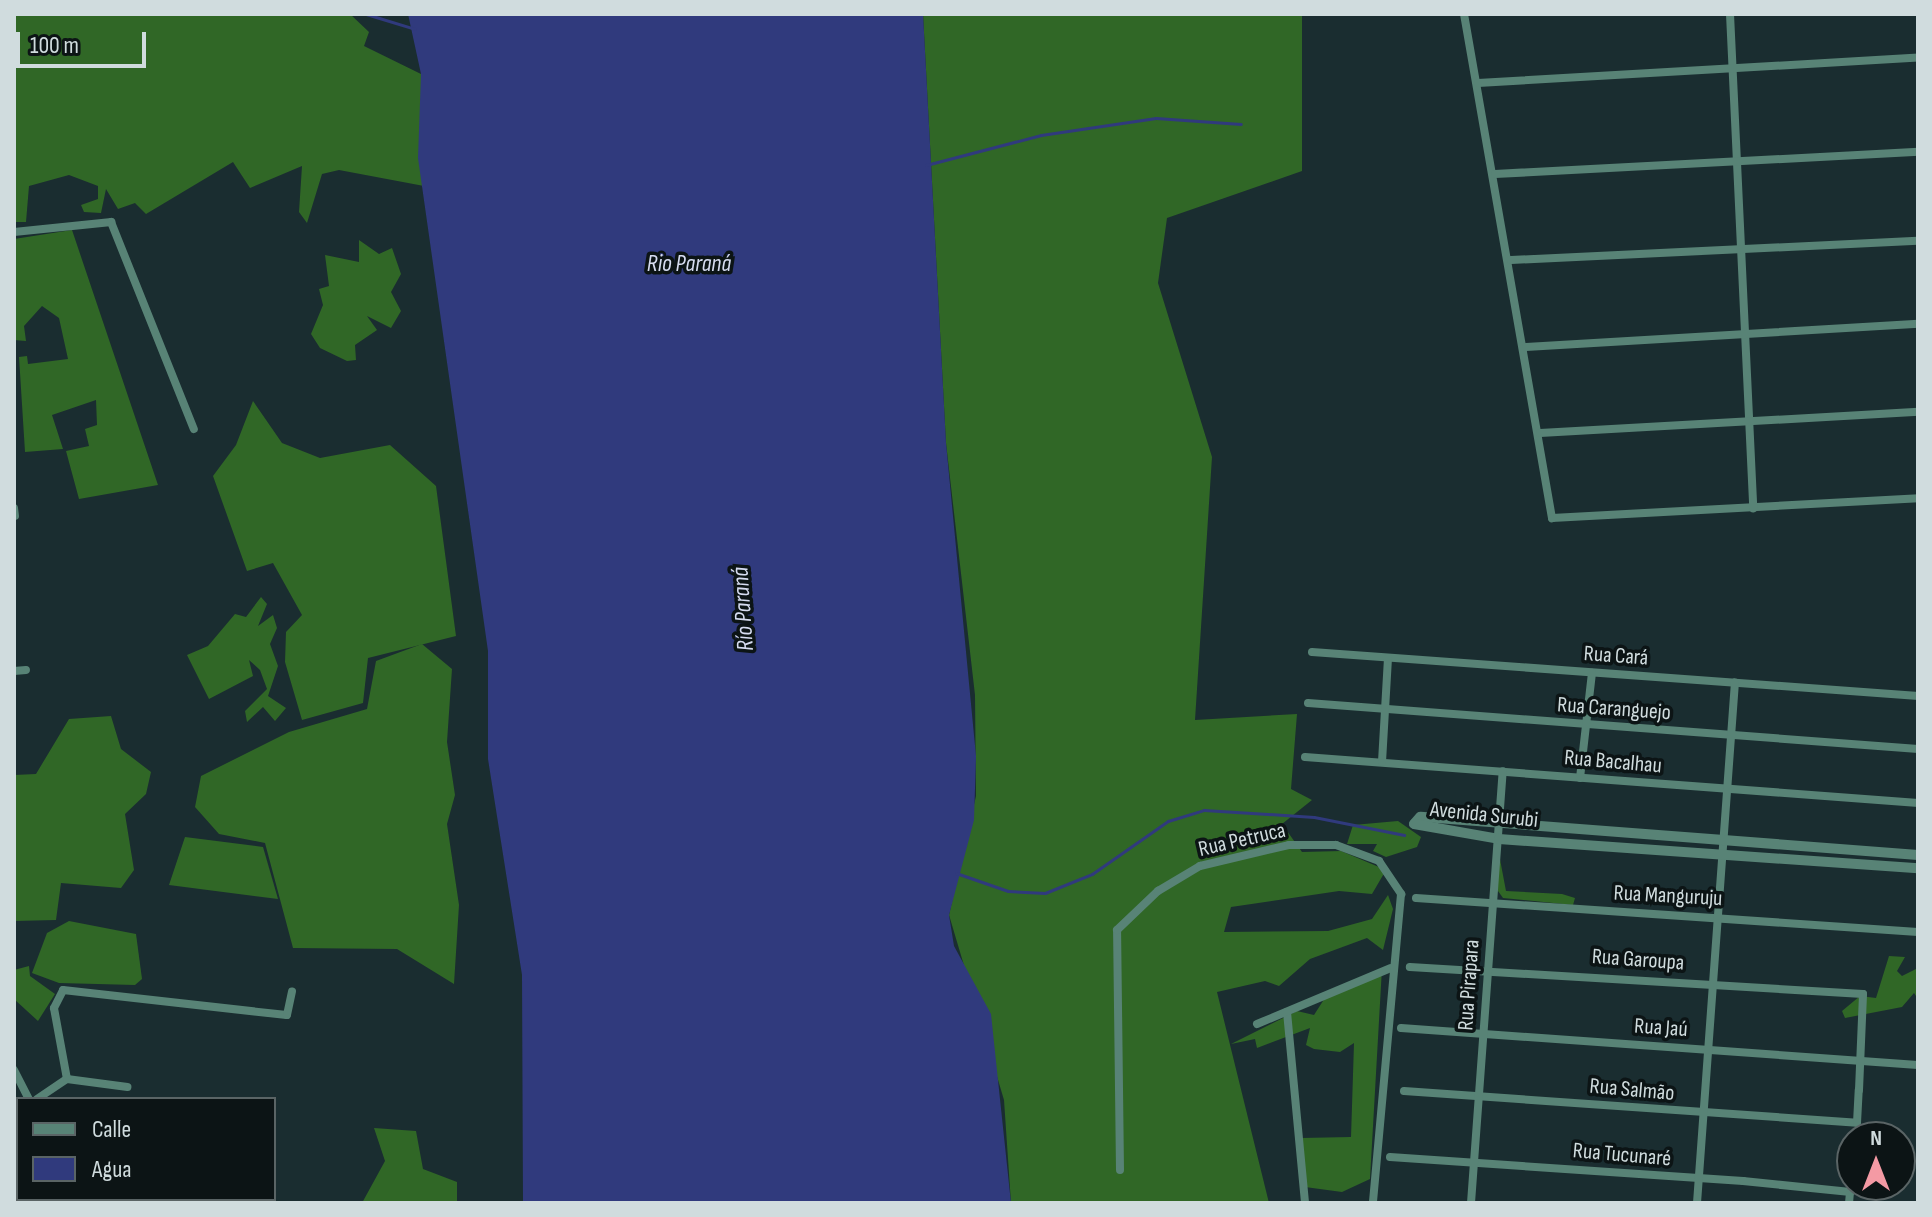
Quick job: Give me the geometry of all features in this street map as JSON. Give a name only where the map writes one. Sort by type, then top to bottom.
[{"type":"street","points":[[1464,14],[1511,260],[1552,518],[1918,498]]},
{"type":"street","points":[[1730,14],[1734,157],[1753,508]]},
{"type":"street","points":[[1478,83],[1918,58]]},
{"type":"street","points":[[1495,174],[1734,157],[1918,152]]},
{"type":"street","points":[[14,232],[111,222],[194,429]]},
{"type":"street","points":[[1511,260],[1918,241]]},
{"type":"street","points":[[1526,347],[1918,324]]},
{"type":"street","points":[[1540,433],[1918,412]]},
{"type":"street","name":"Rua Cará","points":[[1312,652],[1918,696]]},
{"type":"street","points":[[1382,762],[1388,658]]},
{"type":"street","points":[[14,671],[26,670]]},
{"type":"street","points":[[1580,778],[1592,673]]},
{"type":"street","points":[[1697,1203],[1735,682]]},
{"type":"street","name":"Rua Caranguejo","points":[[1308,703],[1918,749]]},
{"type":"street","name":"Rua Bacalhau","points":[[1305,757],[1918,803]]},
{"type":"street","name":"Rua Pirapara","points":[[1471,1203],[1503,771]]},
{"type":"street","name":"Avenida Surubi","points":[[1918,855],[1500,827],[1420,817],[1414,824],[1499,839],[1918,868]]},
{"type":"street","name":"Rua Petruca","points":[[1120,1170],[1117,930],[1158,891],[1200,866],[1289,845],[1336,845],[1370,856],[1392,872],[1401,894],[1391,968],[1373,1203]]},
{"type":"street","name":"Rua Manguruju","points":[[1416,898],[1918,932]]},
{"type":"street","name":"Rua Garoupa","points":[[1410,967],[1489,968],[1863,994],[1859,1060]]},
{"type":"street","points":[[1257,1024],[1391,968]]},
{"type":"street","points":[[67,1079],[54,1008],[63,990],[287,1015],[292,992]]},
{"type":"street","points":[[1287,1012],[1305,1203]]},
{"type":"street","name":"Rua Jaú","points":[[1401,1028],[1918,1065]]},
{"type":"street","name":"Rua Salmão","points":[[1404,1091],[1478,1094],[1705,1115],[1857,1123],[1859,1060]]},
{"type":"street","points":[[14,1070],[28,1097]]},
{"type":"street","points":[[40,1097],[67,1079],[127,1087]]},
{"type":"street","name":"Rua Tucunaré","points":[[1390,1157],[1850,1192],[1849,1203]]},
{"type":"green space","points":[[14,14],[350,14],[369,32],[364,46],[421,74],[424,186],[339,170],[322,174],[307,223],[299,212],[302,166],[250,188],[233,162],[146,214],[135,203],[118,209],[106,189],[101,213],[84,212],[81,205],[98,199],[98,186],[69,175],[29,186],[26,222],[14,222]]},
{"type":"green space","points":[[923,14],[1302,14],[1302,171],[1167,218],[1158,283],[1212,457],[1195,720],[1297,714],[1291,789],[1312,800],[1282,824],[1302,852],[1341,851],[1386,870],[1372,894],[1339,891],[1231,907],[1224,932],[1328,931],[1372,919],[1388,895],[1393,909],[1383,950],[1367,938],[1310,959],[1279,986],[1265,981],[1217,992],[1269,1203],[1011,1203],[1004,1100],[949,915],[976,796],[975,695],[946,443]]},
{"type":"green space","points":[[72,230],[158,485],[79,499],[66,451],[89,446],[85,429],[97,425],[96,400],[52,415],[63,449],[25,452],[19,357],[27,356],[28,364],[68,359],[59,318],[42,306],[24,326],[26,341],[14,340],[14,239]]},
{"type":"green space","points":[[359,240],[379,254],[392,248],[401,274],[391,292],[401,311],[391,328],[367,316],[377,330],[355,345],[356,360],[347,361],[320,348],[311,334],[323,305],[319,289],[329,286],[325,255],[359,262]]},
{"type":"green space","points":[[253,401],[282,443],[320,458],[390,445],[436,486],[456,636],[368,658],[363,703],[302,720],[285,662],[286,632],[302,615],[273,563],[247,571],[213,476],[236,445]]},
{"type":"green space","points":[[261,597],[267,604],[258,626],[273,615],[277,628],[270,644],[278,666],[268,696],[286,708],[275,721],[263,707],[247,722],[245,711],[267,689],[260,670],[249,660],[253,676],[209,699],[187,655],[208,646],[235,614],[246,617]]},
{"type":"green space","points":[[422,644],[452,669],[447,742],[455,795],[447,824],[459,905],[454,984],[397,949],[293,948],[265,843],[219,834],[195,807],[201,776],[289,732],[367,709],[376,661]]},
{"type":"green space","points":[[111,716],[121,749],[151,772],[146,794],[125,814],[134,870],[121,888],[61,883],[56,920],[14,921],[14,775],[36,774],[69,719]]},
{"type":"green space","points":[[1398,821],[1421,837],[1417,847],[1386,857],[1373,851],[1377,844],[1347,844],[1353,825]]},
{"type":"green space","points":[[185,837],[263,847],[278,899],[169,885]]},
{"type":"green space","points":[[1499,854],[1506,891],[1562,894],[1575,898],[1573,905],[1503,898],[1493,884]]},
{"type":"green space","points":[[69,921],[136,934],[142,979],[135,985],[59,983],[32,973],[47,933]]},
{"type":"green space","points":[[1889,956],[1905,957],[1897,971],[1902,976],[1918,968],[1918,999],[1914,993],[1902,1007],[1845,1018],[1842,1011],[1860,996],[1876,998]]},
{"type":"green space","points":[[29,966],[30,976],[55,994],[38,1021],[14,999],[14,970]]},
{"type":"green space","points":[[1382,968],[1370,1179],[1342,1192],[1305,1187],[1301,1138],[1351,1137],[1354,1043],[1340,1052],[1314,1049],[1306,1045],[1310,1028],[1257,1048],[1255,1039],[1231,1044],[1297,1011],[1314,1015],[1330,990]]},
{"type":"green space","points":[[374,1128],[416,1131],[423,1169],[457,1182],[457,1203],[362,1203],[385,1161]]},
{"type":"water","name":"Rio Paraná","points":[[408,14],[923,14],[946,443],[976,756],[974,820],[949,915],[954,946],[991,1014],[1011,1203],[523,1203],[522,975],[488,759],[488,651],[418,158],[421,74]]},
{"type":"waterway","points":[[366,14],[415,29]]},
{"type":"waterway","points":[[926,165],[1041,135],[1156,118],[1241,124]]},
{"type":"waterway","points":[[956,873],[1008,891],[1045,893],[1092,874],[1168,821],[1204,810],[1314,817],[1404,835]]},
{"type":"water label","name":"Río Paraná","points":[[743,609]]}]
